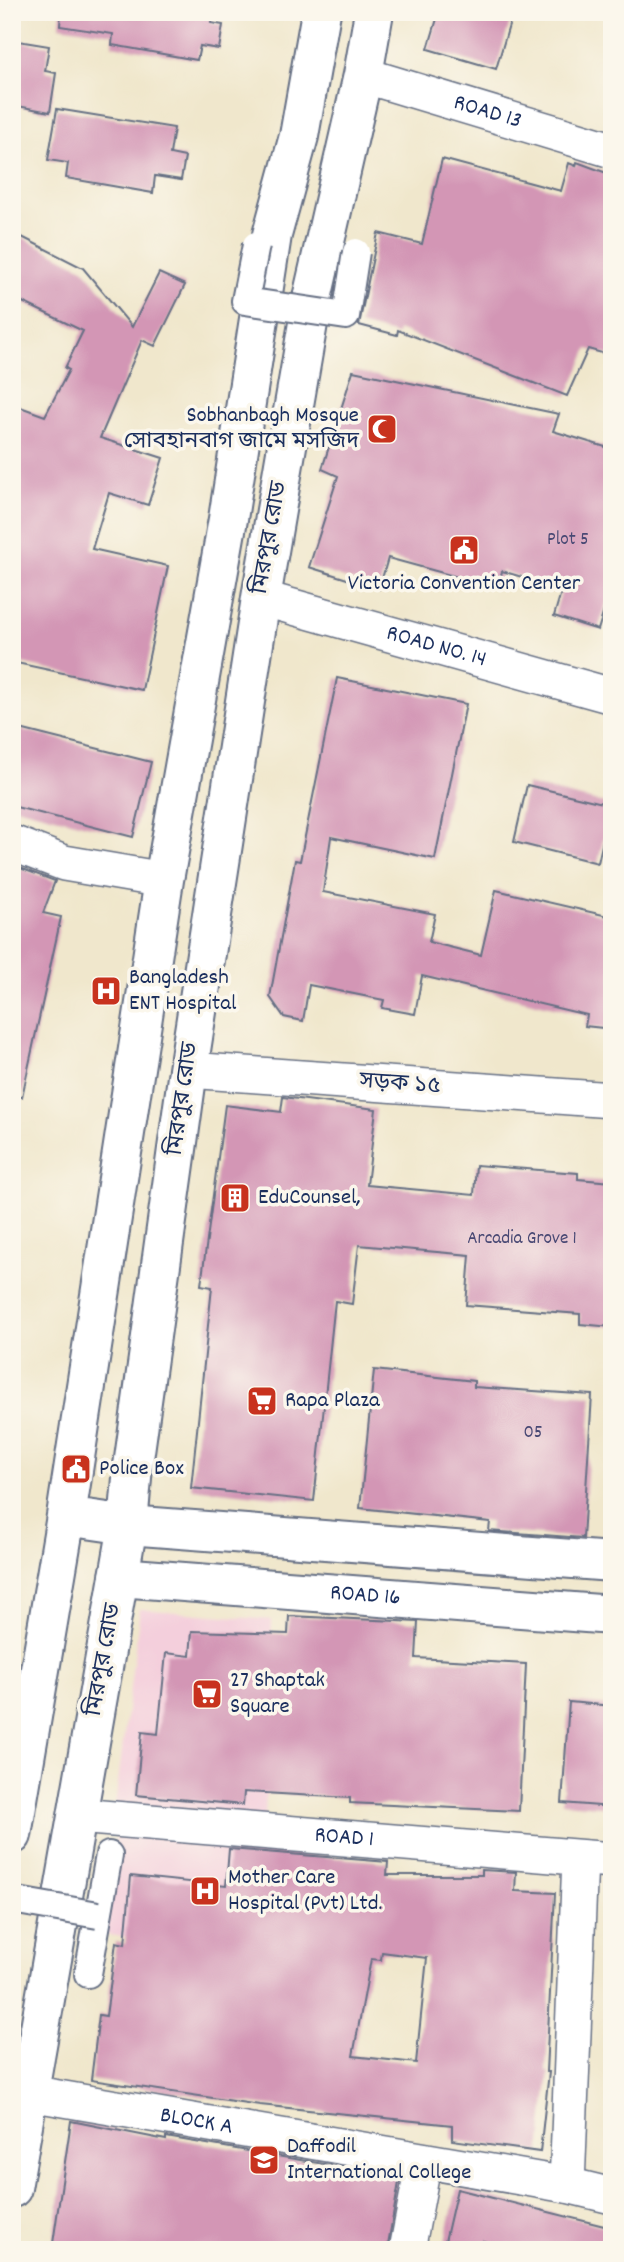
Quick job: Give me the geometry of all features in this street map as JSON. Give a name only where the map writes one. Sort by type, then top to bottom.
[{"type":"main road","name":"মিরপুর রোড","points":[[12,1836],[66,1516],[164,880],[228,519],[272,235],[299,136],[321,12]]},
{"type":"main road","name":"মিরপুর রোড","points":[[12,2188],[120,1577],[128,1525],[132,1466],[188,1070],[261,598],[313,294],[363,75],[374,12]]},
{"type":"main road","points":[[228,519],[273,527]]},
{"type":"main road","points":[[66,1516],[128,1525],[612,1562]]},
{"type":"main road","name":"ROAD 16","points":[[120,1577],[612,1615]]},
{"type":"street","name":"ROAD 13","points":[[363,75],[612,150]]},
{"type":"street","points":[[256,245],[245,300],[346,316],[356,252]]},
{"type":"street","name":"ROAD NO. 14","points":[[261,598],[612,696]]},
{"type":"street","points":[[12,844],[64,863],[164,880]]},
{"type":"street","name":"সড়ক ১৫","points":[[188,1070],[612,1100]]},
{"type":"street","name":"ROAD 1","points":[[78,1816],[596,1859]]},
{"type":"street","points":[[88,1974],[109,1855]]},
{"type":"street","points":[[567,2185],[596,1859]]},
{"type":"street","points":[[12,1900],[98,1915]]},
{"type":"street","name":"BLOCK A","points":[[29,2093],[567,2185],[612,2196]]},
{"type":"street","points":[[407,2250],[424,2161]]},
{"type":"shaded area","points":[[140,1609],[272,1620],[265,1820],[115,1806]]},
{"type":"shaded area","name":"Mother Care Hospital (Pvt) Ltd.","points":[[116,1835],[303,1846],[293,1953],[106,1935]]},
{"type":"building","points":[[61,12],[213,12],[211,23],[223,25],[219,49],[200,46],[197,60],[112,45],[113,34],[60,26]]},
{"type":"building","points":[[439,12],[513,12],[496,69],[428,49]]},
{"type":"building","points":[[12,40],[49,46],[45,71],[56,73],[50,112],[12,105]]},
{"type":"building","points":[[57,109],[174,128],[170,154],[185,157],[181,180],[155,176],[153,193],[66,178],[68,163],[48,160]]},
{"type":"building","points":[[442,159],[561,191],[569,163],[576,166],[577,162],[612,175],[612,356],[588,349],[567,396],[398,330],[397,335],[359,325],[378,233],[422,244]]},
{"type":"building","points":[[12,232],[83,268],[132,327],[159,273],[185,285],[155,346],[142,340],[100,438],[163,458],[148,505],[109,493],[92,549],[168,566],[142,690],[12,662],[12,404],[45,416],[69,370],[65,368],[83,331],[12,297]]},
{"type":"building","points":[[353,371],[559,414],[553,431],[612,449],[612,585],[598,630],[554,616],[562,589],[502,571],[498,588],[388,558],[379,589],[309,567],[338,476],[322,469]]},
{"type":"building","points":[[337,678],[466,704],[435,859],[331,837],[323,892],[435,914],[429,942],[481,955],[496,890],[612,917],[612,1029],[585,1026],[587,1015],[422,976],[415,1014],[382,1008],[384,1000],[309,985],[303,1021],[284,1017],[270,997],[295,860],[300,861]]},
{"type":"building","points":[[16,728],[151,762],[133,837],[12,806],[12,743]]},
{"type":"building","points":[[527,785],[611,805],[598,863],[514,842]]},
{"type":"building","points":[[12,865],[55,881],[43,913],[61,917],[22,1097],[12,1096]]},
{"type":"building","points":[[283,1097],[376,1109],[367,1185],[474,1195],[476,1165],[578,1173],[578,1179],[612,1182],[612,1327],[580,1324],[580,1314],[466,1305],[470,1255],[359,1245],[352,1304],[335,1301],[314,1501],[191,1488],[212,1287],[201,1285],[225,1105],[281,1112]]},
{"type":"building","points":[[374,1370],[474,1381],[474,1387],[592,1395],[583,1538],[489,1531],[490,1522],[360,1508]]},
{"type":"building","points":[[289,1616],[418,1622],[416,1658],[526,1664],[519,1811],[350,1803],[350,1798],[244,1792],[243,1805],[136,1795],[142,1732],[158,1734],[166,1653],[190,1656],[192,1631],[288,1634]]},
{"type":"building","points":[[569,1702],[612,1706],[612,1807],[562,1803]]},
{"type":"building","points":[[229,1849],[388,1862],[387,1875],[482,1875],[482,1870],[516,1872],[515,1891],[555,1893],[546,2072],[549,2072],[540,2152],[452,2140],[452,2125],[260,2105],[91,2080],[99,2015],[106,2016],[116,1942],[125,1944],[131,1876],[226,1886]],"holes":[[[382,1952],[427,1958],[416,2063],[353,2056],[371,1959],[381,1960]]]},
{"type":"building","points":[[71,2121],[166,2140],[166,2137],[400,2177],[387,2250],[52,2250]]},
{"type":"building","points":[[457,2189],[612,2228],[606,2250],[520,2250],[483,2241],[481,2250],[443,2250]]},
{"type":"place","name":"Sobhanbagh Mosque সোবহানবাগ জামে মসজিদ","points":[[382,429]]},
{"type":"place","name":"Victoria Convention Center","points":[[464,550]]},
{"type":"place","name":"Bangladesh ENT Hospital","points":[[106,991]]},
{"type":"place","name":"EduCounsel,","points":[[235,1198]]},
{"type":"place","name":"Rapa Plaza","points":[[262,1401]]},
{"type":"place","name":"Police Box","points":[[76,1469]]},
{"type":"place","name":"27 Shaptak Square","points":[[207,1694]]},
{"type":"place","name":"Mother Care Hospital (Pvt) Ltd.","points":[[205,1891]]},
{"type":"place","name":"Daffodil International College","points":[[264,2160]]}]
